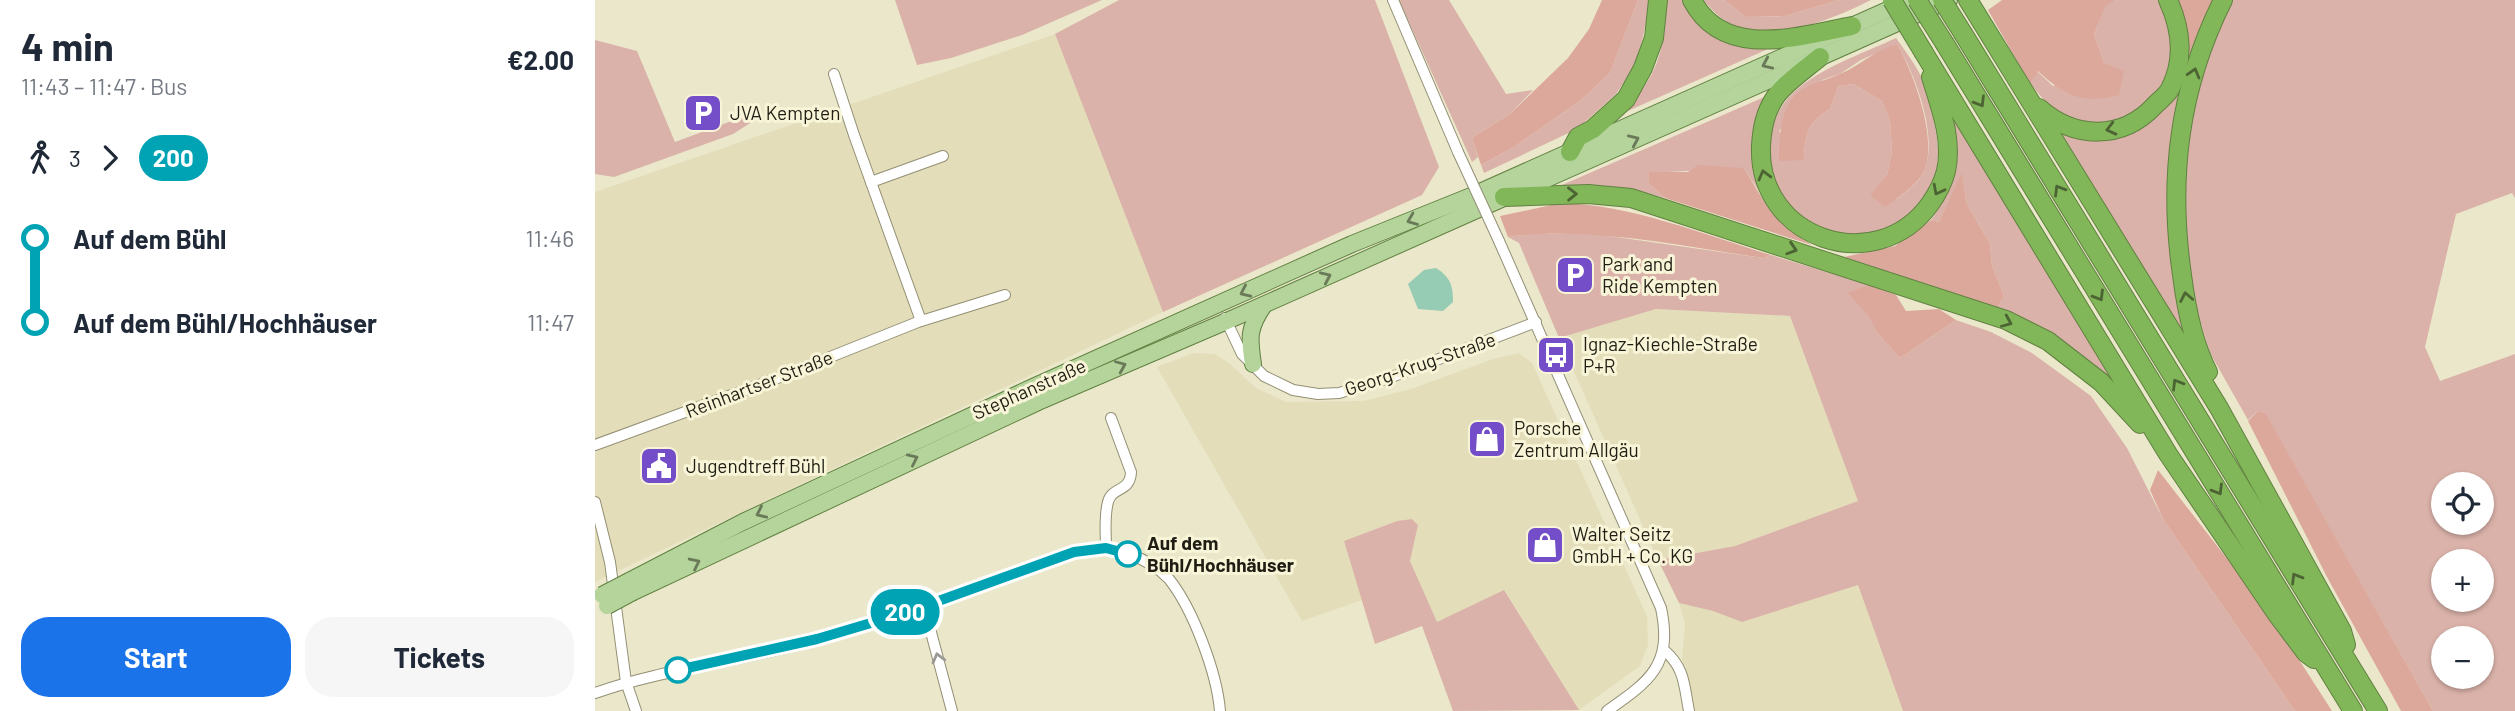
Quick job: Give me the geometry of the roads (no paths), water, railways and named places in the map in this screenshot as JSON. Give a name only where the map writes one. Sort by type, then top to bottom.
[{"type":"highway","points":[[1570,152],[1578,137],[1593,129],[1626,99],[1643,68],[1654,38],[1658,0]]},
{"type":"highway","points":[[1692,0],[1714,26],[1739,38],[1767,41],[1852,26]]},
{"type":"highway","points":[[1892,0],[2168,454],[2276,613],[2306,653],[2330,671]]},
{"type":"highway","points":[[1917,0],[2353,711]]},
{"type":"highway","points":[[1942,0],[2378,711]]},
{"type":"highway","points":[[1968,0],[2219,408],[2342,631],[2357,678]]},
{"type":"highway","points":[[2024,90],[2054,121],[2077,130],[2100,132],[2127,125],[2149,112],[2169,90],[2178,65],[2180,39],[2176,17],[2168,0]]},
{"type":"highway","points":[[2219,408],[2217,388],[2200,357],[2185,297],[2175,233],[2175,172],[2185,107],[2199,55],[2223,0]]},
{"type":"highway","points":[[1820,57],[1787,85],[1765,115],[1760,160],[1767,186],[1781,210],[1801,228],[1822,238],[1852,244],[1884,240],[1906,229],[1924,212],[1939,192],[1946,171],[1948,148],[1944,121],[1924,53]]},
{"type":"highway","points":[[1504,197],[1588,194],[1631,198],[2006,320],[2048,341],[2101,382],[2135,418],[2154,444],[2168,454]]},
{"type":"main road","name":"Stephanstraße","points":[[848,481],[1045,381],[1352,244],[1471,196],[1910,0]]},
{"type":"main road","name":"Stephanstraße","points":[[599,602],[631,587],[743,522],[826,491],[1227,321],[1949,0]]},
{"type":"main road","points":[[1252,364],[1249,335],[1254,319],[1263,305]]},
{"type":"street","points":[[1393,0],[1661,608],[1666,633],[1664,650],[1658,665],[1638,690],[1607,711]]},
{"type":"street","points":[[834,74],[921,321]]},
{"type":"street","points":[[871,182],[943,156]]},
{"type":"street","name":"Reinhartser Straße","points":[[595,445],[770,381],[921,321],[1005,295]]},
{"type":"street","name":"Georg-Krug-Straße","points":[[1219,305],[1242,354],[1264,376],[1293,390],[1318,394],[1339,393],[1388,378],[1536,322]]},
{"type":"street","points":[[1106,548],[1108,502],[1112,494],[1126,487],[1131,481],[1131,472],[1111,418]]},
{"type":"street","points":[[595,502],[610,562],[627,682],[636,711]]},
{"type":"street","points":[[595,693],[627,682],[784,648],[924,606],[1074,552],[1106,548],[1128,554],[1151,565],[1168,578],[1180,596],[1207,654],[1219,691],[1220,711]]},
{"type":"street","points":[[924,606],[952,711]]},
{"type":"street","points":[[1664,650],[1676,660],[1682,672],[1689,711]]},
{"type":"place","name":"JVA Kempten","points":[[703,113]]},
{"type":"place","name":"Park and Ride Kempten","points":[[1575,275]]},
{"type":"place","name":"Ignaz-Kiechle-Straße P+R","points":[[1556,355]]},
{"type":"place","name":"Porsche Zentrum Allgäu","points":[[1487,439]]},
{"type":"place","name":"Jugendtreff Bühl","points":[[659,466]]},
{"type":"place","name":"Walter Seitz GmbH + Co. KG","points":[[1545,545]]},
{"type":"place","name":"Auf dem Bühl/Hochhäuser","points":[[1128,554]]}]
